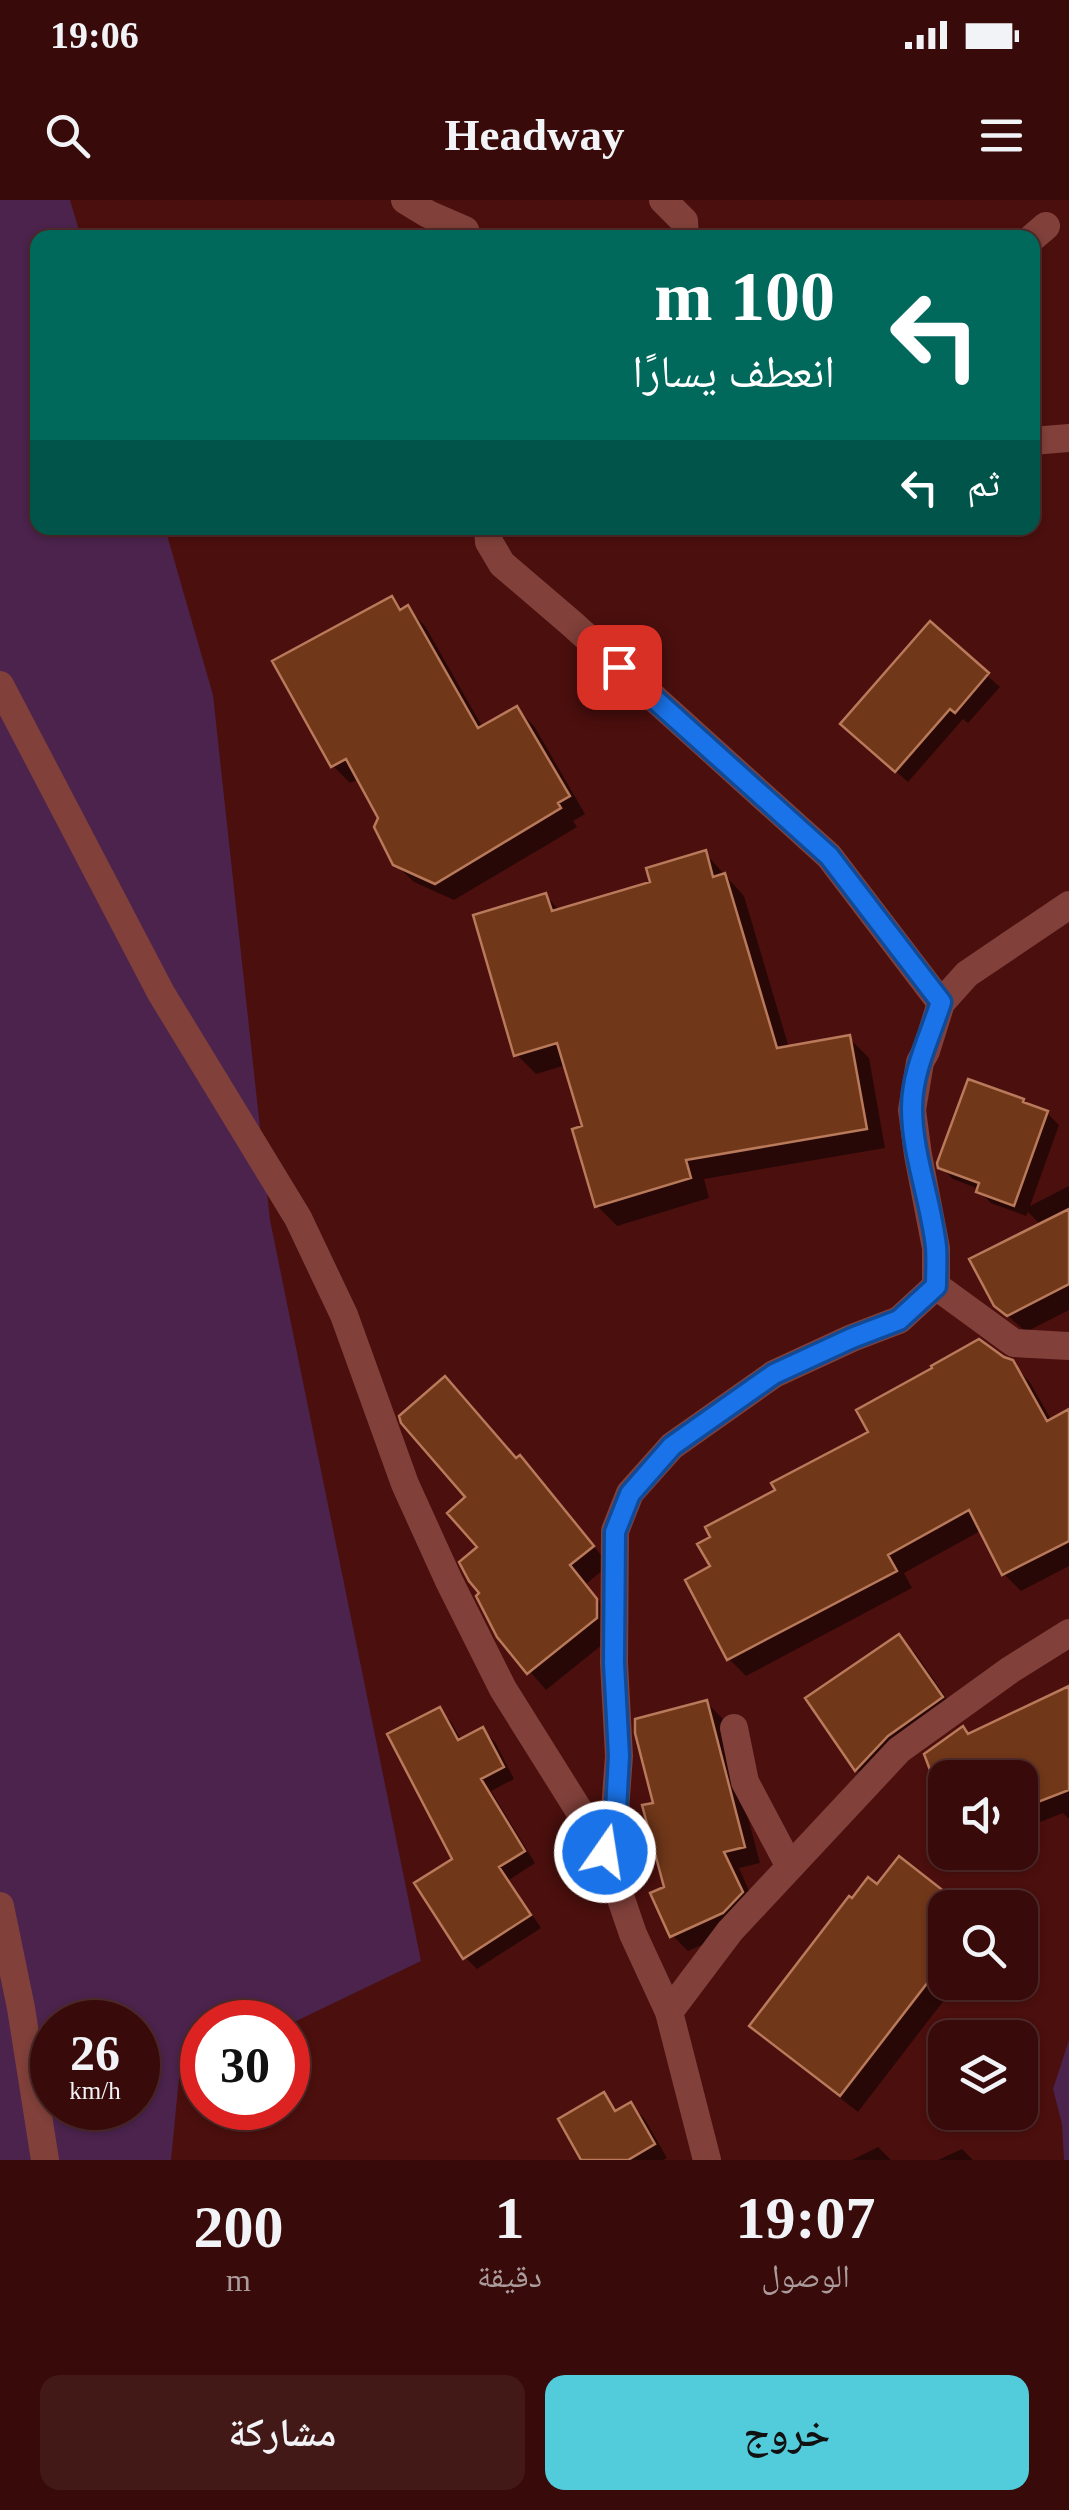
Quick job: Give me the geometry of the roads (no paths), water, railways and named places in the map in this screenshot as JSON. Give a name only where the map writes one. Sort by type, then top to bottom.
[{"type":"street","points":[[662,200],[684,221],[685,230]]},
{"type":"street","points":[[420,205],[465,230]]},
{"type":"street","points":[[1040,440],[1069,438]]},
{"type":"street","points":[[489,535],[502,564],[829,856],[941,1002]]},
{"type":"street","points":[[0,686],[161,994],[298,1218],[344,1314],[406,1484],[449,1580],[504,1689],[605,1852],[633,1934],[669,2012],[707,2160]]},
{"type":"street","points":[[605,1852],[616,1810],[619,1756],[614,1663],[615,1532],[630,1494],[672,1446],[774,1374],[899,1320],[936,1286],[936,1248],[912,1110],[920,1062],[941,1002],[968,974],[1069,905]]},
{"type":"street","points":[[936,1286],[1014,1344],[1069,1346]]},
{"type":"street","points":[[669,2012],[730,1931],[899,1750],[1069,1633]]},
{"type":"street","points":[[734,1728],[746,1782],[789,1865]]},
{"type":"street","points":[[0,1906],[45,2160]]}]
